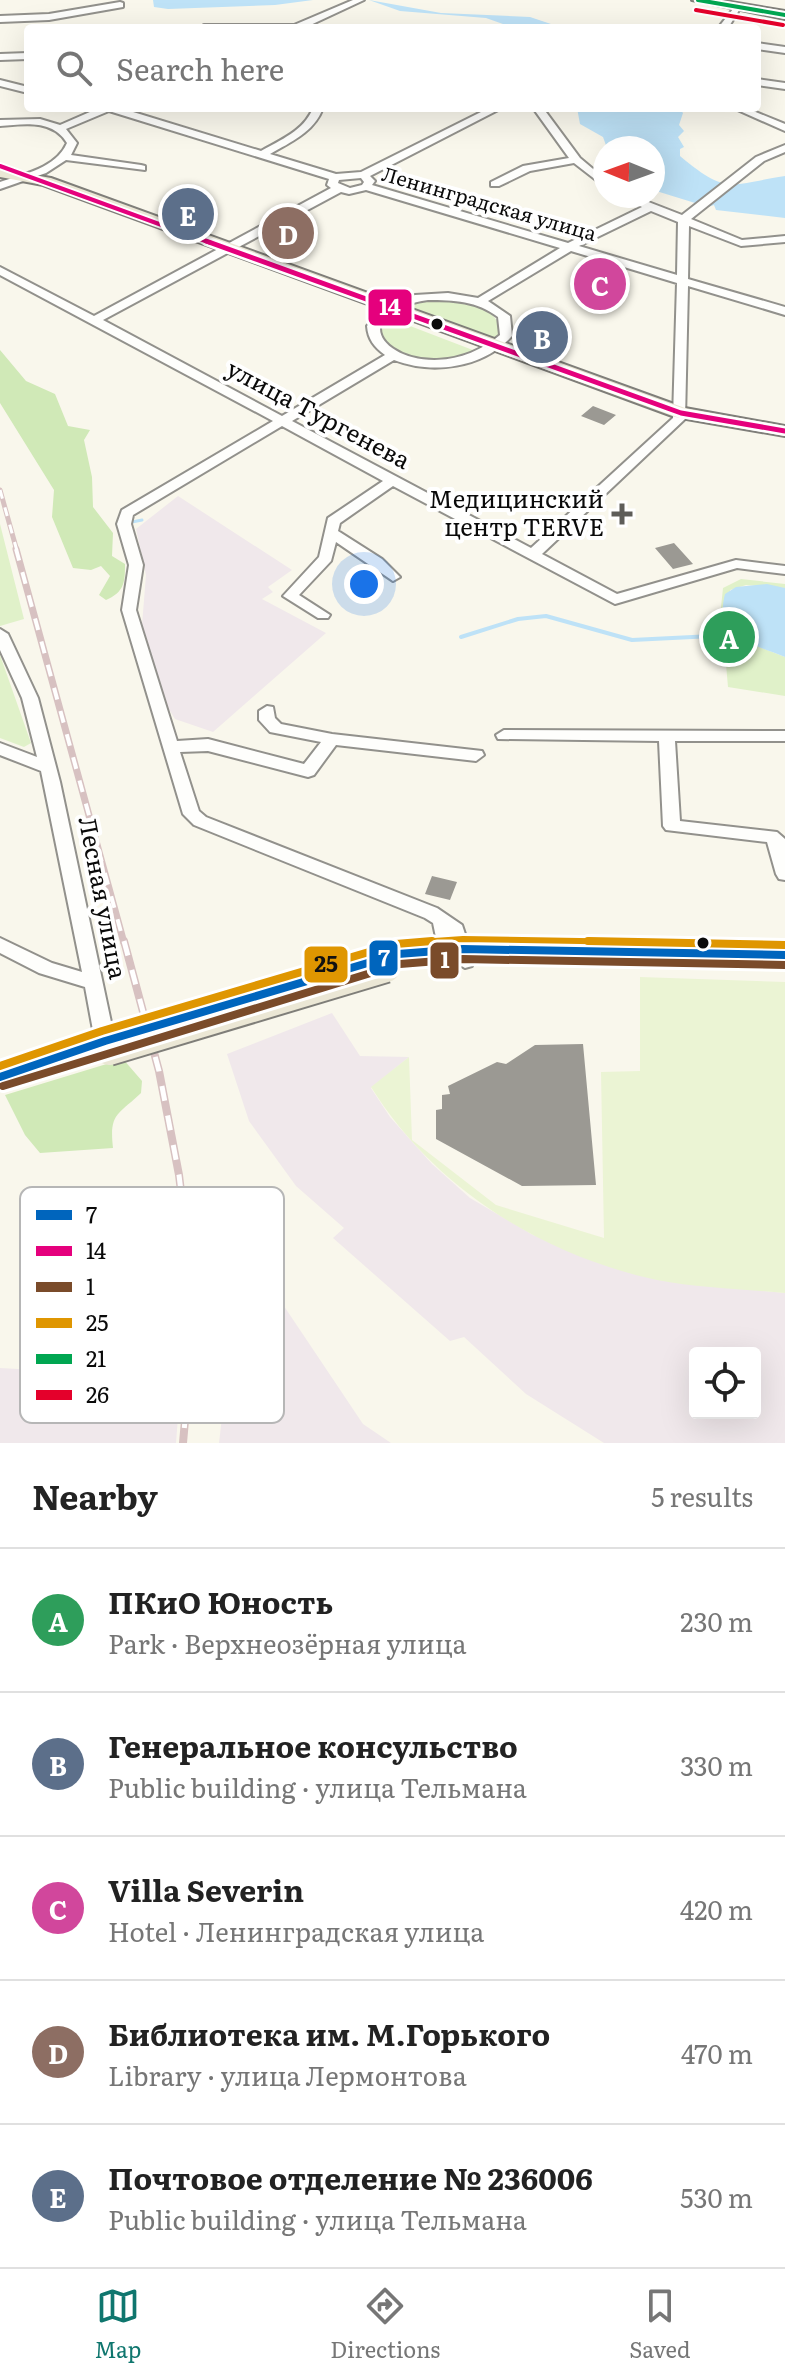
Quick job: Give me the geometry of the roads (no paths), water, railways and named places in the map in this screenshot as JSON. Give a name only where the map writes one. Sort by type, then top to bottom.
[{"type":"main road","points":[[698,0],[785,14]]},
{"type":"main road","points":[[714,0],[785,14]]},
{"type":"main road","points":[[0,166],[681,413],[785,431]]},
{"type":"main road","points":[[0,173],[23,175]]},
{"type":"main road","points":[[0,1077],[383,963],[456,955],[785,955]]},
{"type":"main road","points":[[456,955],[785,968]]},
{"type":"main road","points":[[0,1088],[107,1046]]},
{"type":"street","points":[[304,24],[360,0]]},
{"type":"street","points":[[0,19],[49,17],[120,5]]},
{"type":"street","points":[[726,24],[737,7]]},
{"type":"street","points":[[761,47],[785,50]]},
{"type":"street","points":[[0,57],[24,56]]},
{"type":"street","points":[[0,83],[24,89]]},
{"type":"street","points":[[761,83],[785,86]]},
{"type":"street","points":[[0,123],[25,121],[60,128],[99,112]]},
{"type":"street","name":"Ленинградская улица","points":[[122,112],[261,155],[336,183],[364,181]]},
{"type":"street","points":[[261,155],[304,129],[313,121],[316,112]]},
{"type":"street","points":[[364,181],[490,112]]},
{"type":"street","points":[[541,112],[576,160],[593,174]]},
{"type":"street","points":[[747,112],[785,128]]},
{"type":"street","points":[[60,128],[72,143],[65,157]]},
{"type":"street","points":[[532,555],[676,423],[681,413],[683,223],[693,209],[760,159],[785,148]]},
{"type":"street","points":[[0,186],[65,157],[141,168]]},
{"type":"street","points":[[495,184],[527,168],[576,160]]},
{"type":"street","name":"Ленинградская улица","points":[[336,183],[348,173],[364,181],[785,311]]},
{"type":"street","points":[[93,321],[336,183]]},
{"type":"street","points":[[479,302],[571,246],[648,208],[748,244],[785,239]]},
{"type":"street","name":"улица Тургенева","points":[[0,270],[615,599],[736,564],[785,570]]},
{"type":"street","points":[[428,296],[479,302],[495,309],[506,321],[506,336],[481,355],[452,362],[415,361],[393,355],[381,346],[374,332],[379,317],[402,300],[428,296]]},
{"type":"street","points":[[393,355],[127,513],[124,524],[136,565],[129,610],[186,804],[200,821],[393,896],[441,920],[456,955]]},
{"type":"street","points":[[323,615],[290,596],[326,558],[333,521],[393,480]]},
{"type":"street","points":[[330,532],[377,562],[393,577]]},
{"type":"street","name":"Лесная улица","points":[[0,634],[30,698],[107,1046]]},
{"type":"street","points":[[267,711],[267,720],[276,728],[332,739],[476,755]]},
{"type":"street","points":[[504,735],[785,736]]},
{"type":"street","points":[[667,735],[672,826],[771,836],[777,840],[785,874]]},
{"type":"street","points":[[170,747],[208,745],[308,771],[332,739]]},
{"type":"street","points":[[0,749],[46,767]]},
{"type":"street","points":[[0,945],[46,968],[92,982]]},
{"type":"water","points":[[153,0],[313,0],[275,5],[168,9],[154,7]]},
{"type":"water","points":[[369,0],[441,13],[530,17],[551,24],[503,24],[486,18],[400,11]]},
{"type":"water","points":[[578,112],[682,112],[679,125],[684,131],[678,137],[684,147],[680,149],[680,156],[708,177],[729,184],[785,176],[785,218],[716,210],[714,205],[708,207],[665,194],[665,136],[601,136],[580,124]]},
{"type":"water","points":[[767,584],[785,588],[785,657],[739,637],[725,621],[725,594],[736,587]]},
{"type":"waterway","points":[[132,522],[142,520]]},
{"type":"waterway","points":[[461,637],[518,619],[546,616],[632,640],[733,635]]},
{"type":"railway","points":[[0,490],[17,551]]},
{"type":"railway","points":[[16,549],[124,943]]},
{"type":"railway","points":[[124,941],[159,1071],[180,1187]]},
{"type":"railway","points":[[183,1443],[185,1423]]},
{"type":"place","name":"Почтовое отделение № 236006","points":[[188,214]]},
{"type":"place","name":"Библиотека им. М.Горького","points":[[288,233]]},
{"type":"place","name":"Villa Severin","points":[[600,284]]},
{"type":"place","name":"Генеральное консульство","points":[[542,337]]},
{"type":"place","name":"Медицинский центр TERVE","points":[[622,514]]},
{"type":"place","name":"ПКиО Юность","points":[[729,637]]}]
